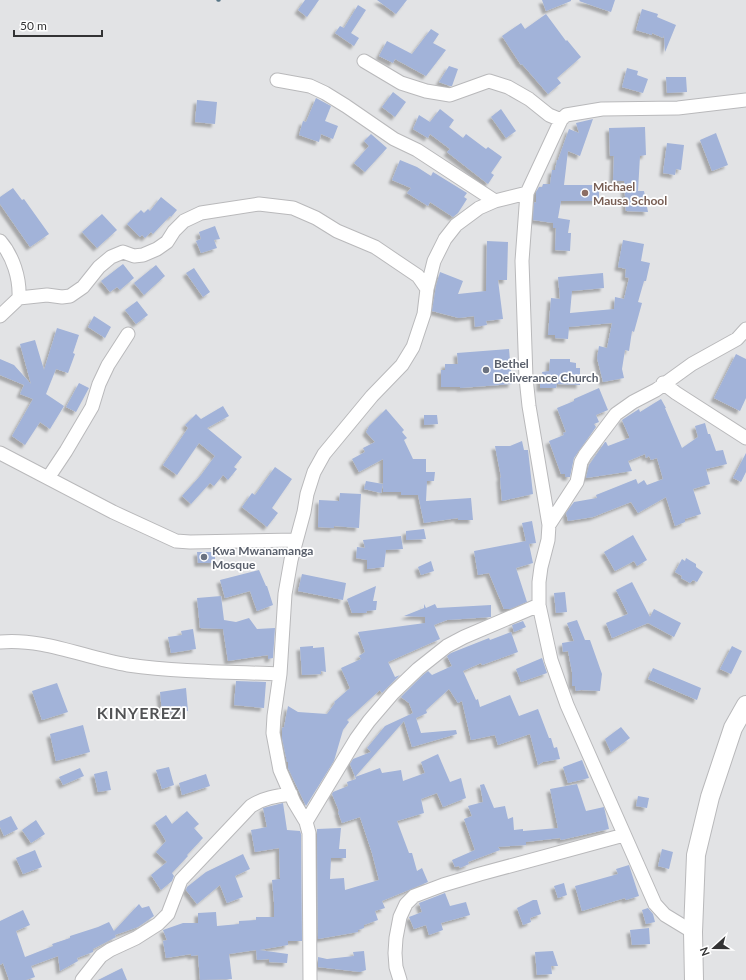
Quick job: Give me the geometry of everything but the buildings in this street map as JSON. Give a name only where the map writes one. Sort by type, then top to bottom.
[{"type":"street","points":[[364,61],[401,84],[450,96],[489,81],[508,87],[529,99],[549,115],[561,120]]},
{"type":"street","points":[[277,80],[310,86],[325,93],[394,139],[417,150],[495,201]]},
{"type":"street","points":[[693,932],[665,915],[655,904],[567,705],[551,660],[539,605],[539,582],[548,540],[549,525],[529,406],[526,378],[523,328],[522,261],[527,193],[561,120],[566,115],[602,109],[678,108],[746,100]]},
{"type":"street","points":[[310,980],[309,833],[306,822],[290,794],[280,770],[273,733],[280,674],[285,594],[296,540],[314,472],[324,454],[368,401],[402,365],[413,347],[424,314],[427,290],[434,261],[445,239],[456,225],[479,208],[495,201],[527,193]]},
{"type":"street","points":[[0,316],[19,298],[47,295],[62,298],[70,296],[82,287],[99,266],[111,257],[123,252],[134,256],[143,255],[157,249],[167,242],[174,231],[184,221],[201,213],[258,204],[293,208],[316,218],[337,231],[375,247],[418,276],[427,290]]},
{"type":"street","points":[[0,241],[13,263],[20,288],[19,298]]},
{"type":"street","points":[[549,525],[576,482],[581,462],[585,455],[616,414],[633,402],[656,390],[692,364],[737,339],[746,329]]},
{"type":"street","points":[[48,478],[92,407],[99,384],[108,365],[128,334]]},
{"type":"street","points":[[664,383],[676,393],[746,438]]},
{"type":"street","points":[[0,453],[113,512],[176,541],[296,540]]},
{"type":"street","points":[[306,822],[356,738],[394,693],[418,669],[447,646],[464,637],[539,605]]},
{"type":"street","points":[[0,642],[16,640],[29,642],[70,650],[126,664],[146,667],[280,674]]},
{"type":"street","points":[[694,980],[693,932],[696,855],[710,797],[733,728],[746,705]]},
{"type":"street","points":[[82,980],[101,956],[110,950],[136,938],[158,924],[168,914],[181,880],[251,806],[259,800],[290,794]]},
{"type":"street","points":[[400,980],[396,967],[396,938],[400,917],[406,904],[414,896],[480,874],[624,835]]},
{"type":"place","name":"Michael Mausa School","points":[[585,193]]},
{"type":"place","name":"Bethel Deliverance Church","points":[[486,370]]},
{"type":"place","name":"Kwa Mwanamanga Mosque","points":[[204,557]]},
{"type":"district","name":"KINYEREZI","points":[[142,712]]}]
